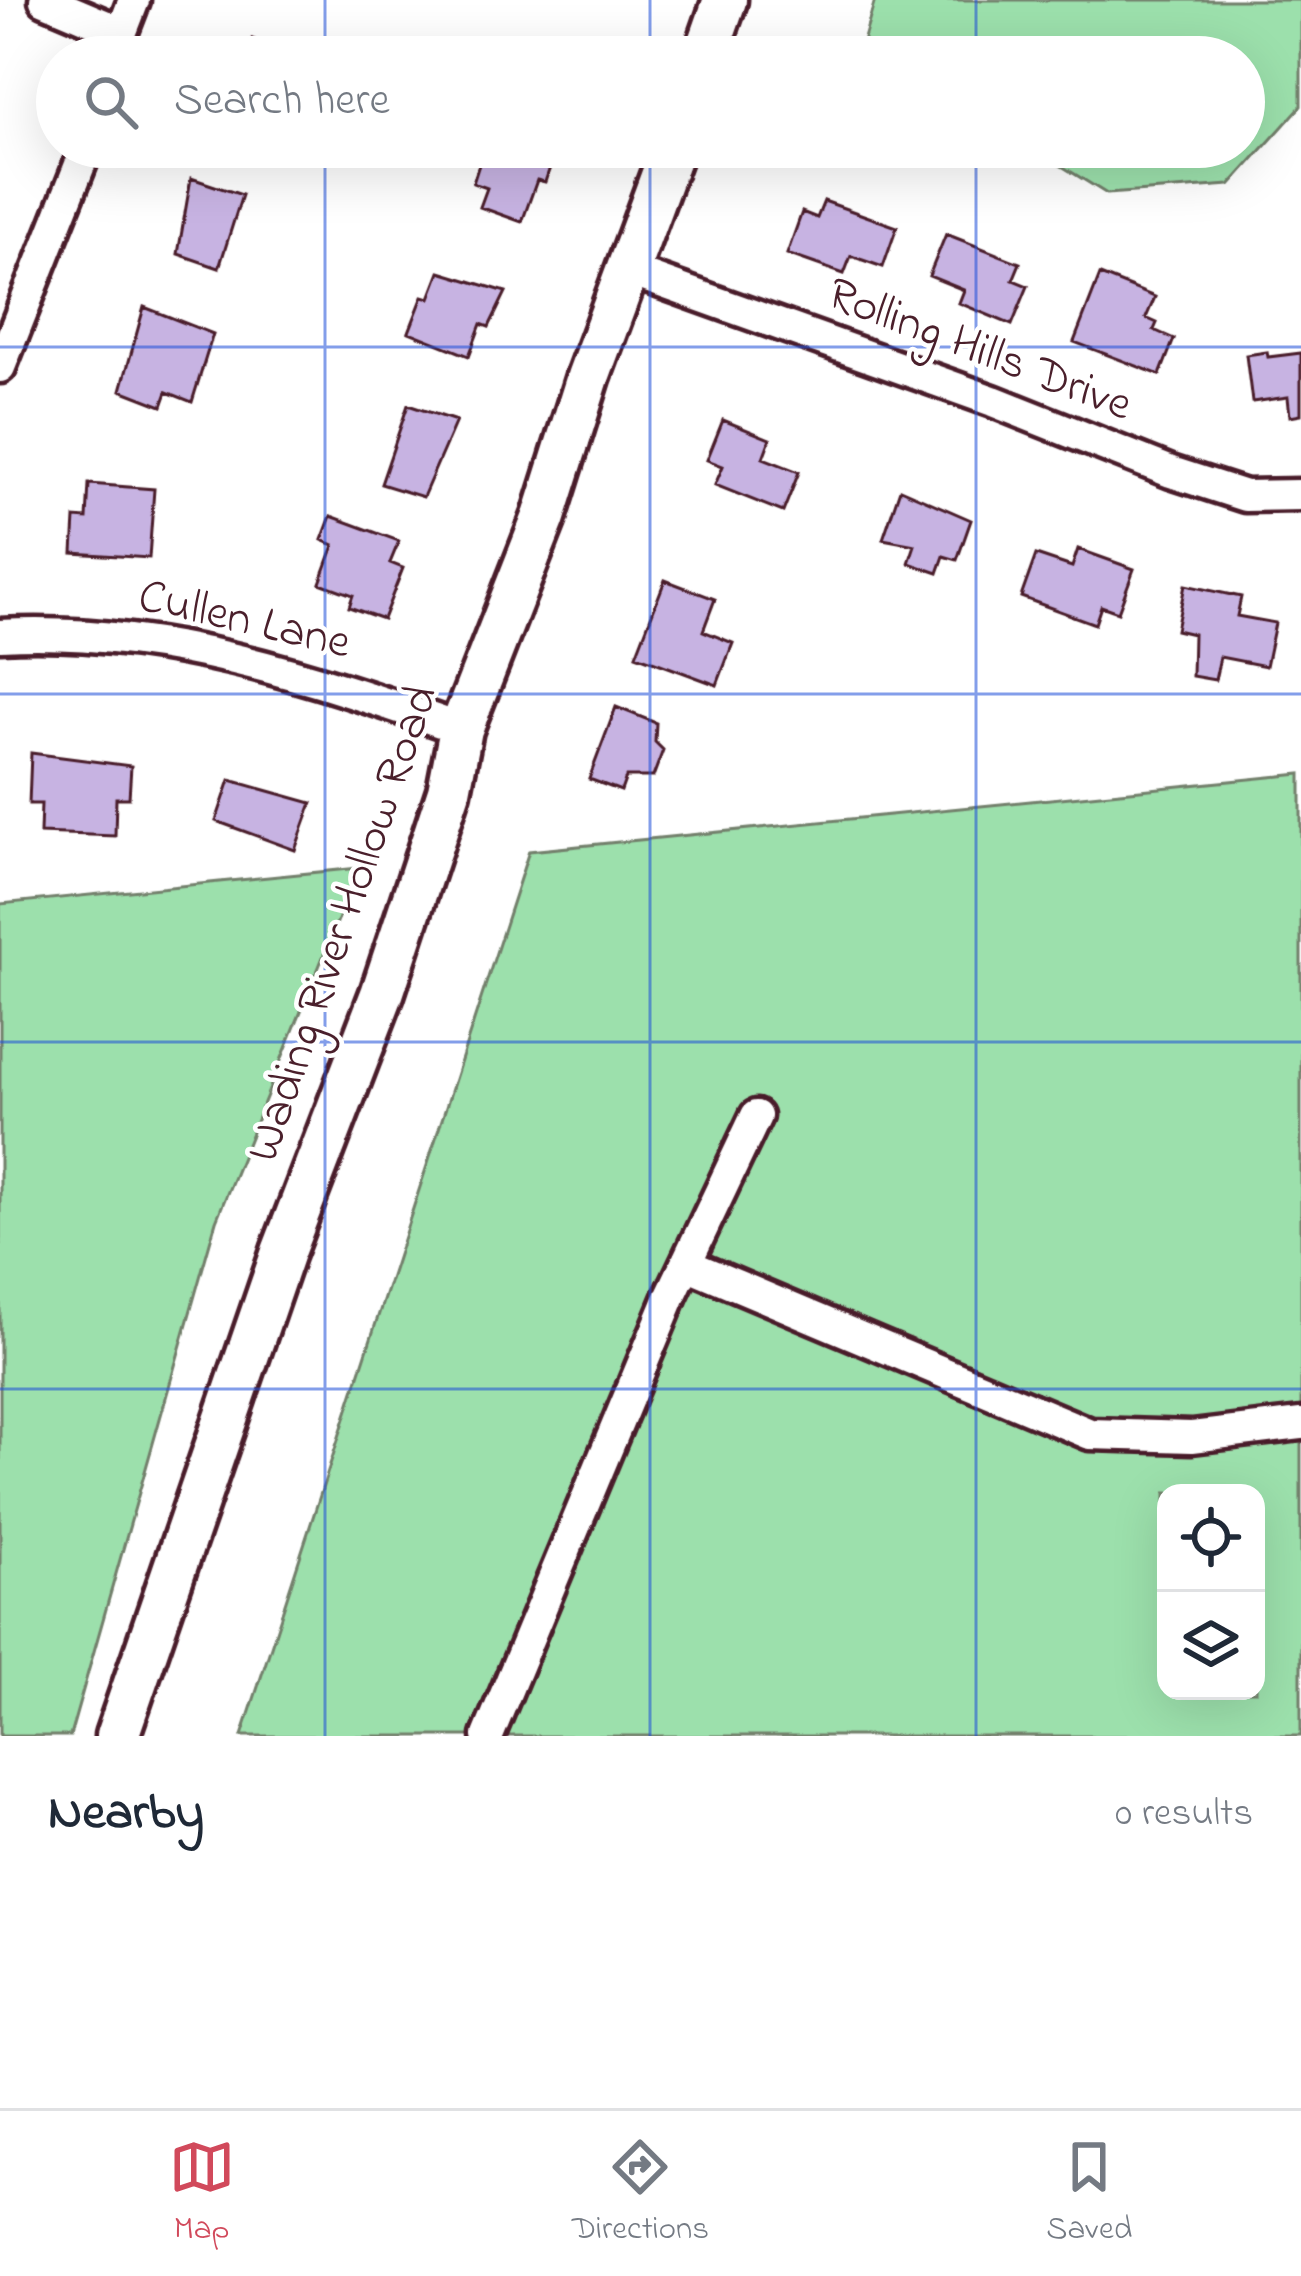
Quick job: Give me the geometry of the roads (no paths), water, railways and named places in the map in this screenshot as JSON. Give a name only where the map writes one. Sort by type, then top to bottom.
[{"type":"street","points":[[45,0],[103,36]]},
{"type":"street","points":[[119,36],[134,0]]},
{"type":"street","points":[[712,36],[725,0]]},
{"type":"street","points":[[0,367],[79,168]]},
{"type":"street","name":"Wading River Hollow Road","points":[[117,1736],[283,1252],[382,994],[449,791],[461,729],[544,517],[588,376],[667,168]]},
{"type":"street","name":"Rolling Hills Drive","points":[[630,271],[1171,472],[1244,496],[1301,496]]},
{"type":"street","name":"Cullen Lane","points":[[0,635],[107,635],[190,649],[305,676],[461,729]]},
{"type":"street","points":[[488,1736],[686,1264],[756,1116]]},
{"type":"street","points":[[686,1264],[1090,1434],[1192,1437],[1301,1424]]}]
